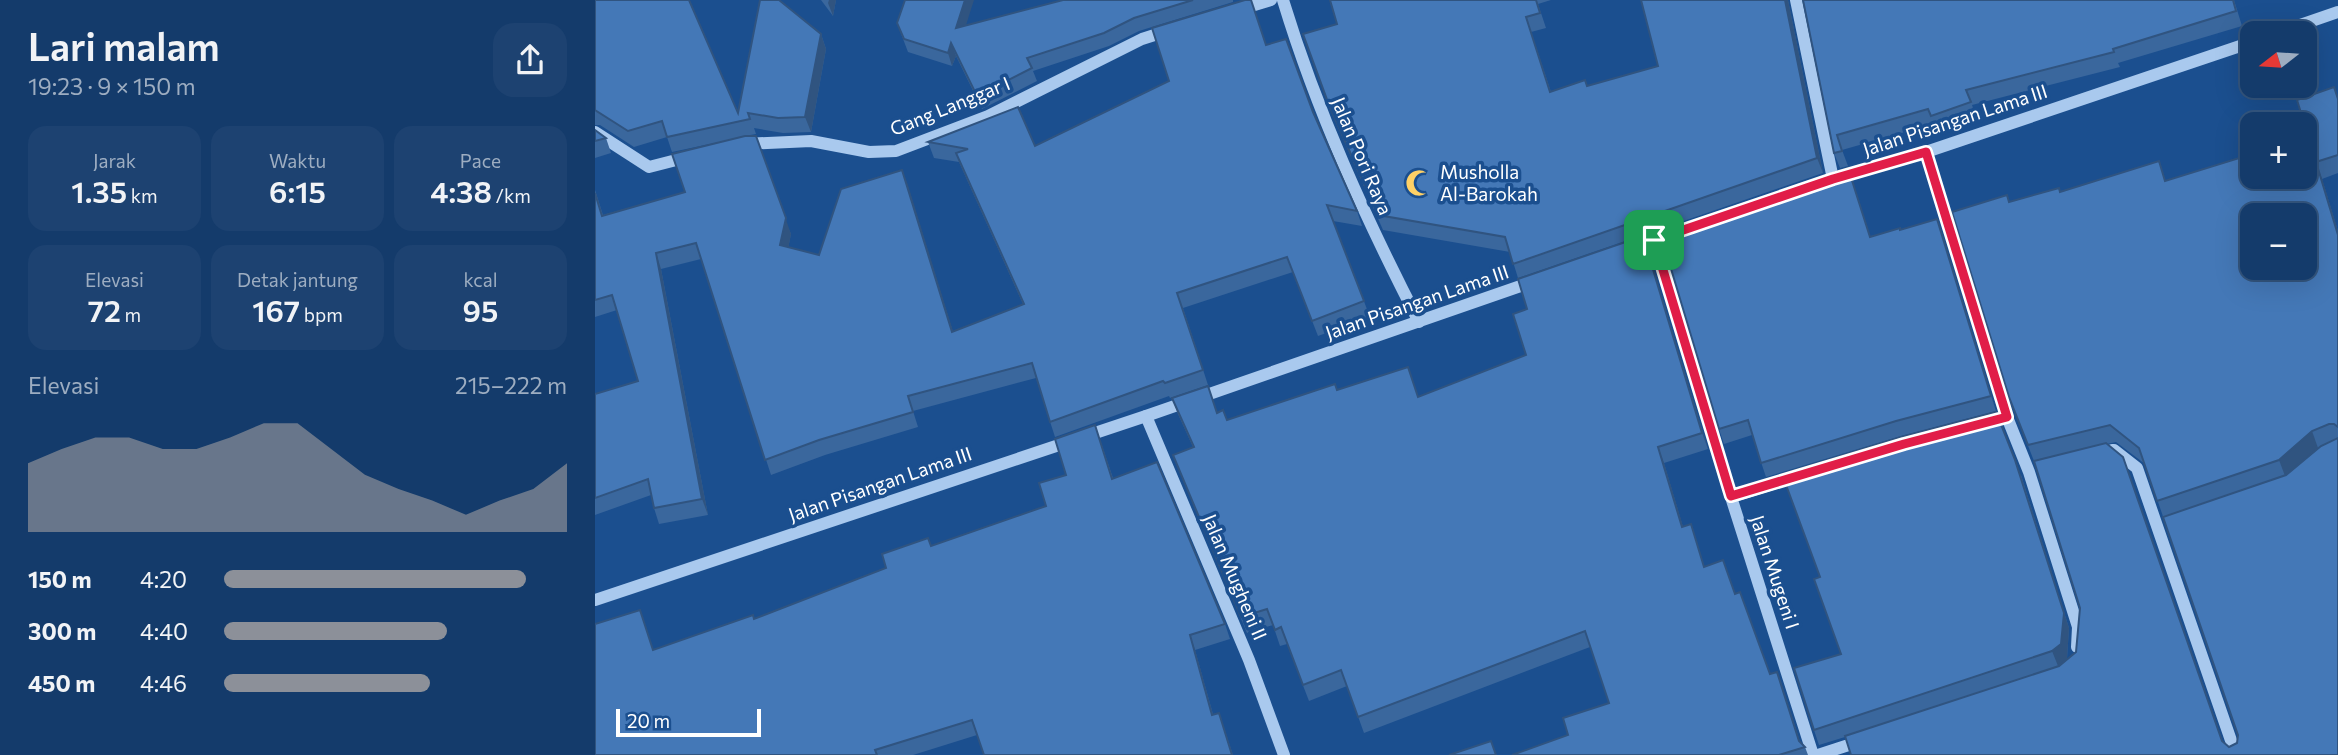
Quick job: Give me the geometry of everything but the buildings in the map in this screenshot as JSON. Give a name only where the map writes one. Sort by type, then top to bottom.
[{"type":"street","points":[[1220,16],[1271,0]]},
{"type":"street","name":"Jalan Pori Raya","points":[[1283,0],[1302,63],[1347,176],[1419,321]]},
{"type":"street","name":"Jalan Pisangan Lama III","points":[[1796,0],[1827,181],[1926,152],[2240,45]]},
{"type":"street","points":[[2312,21],[2338,12]]},
{"type":"street","name":"Gang Langgar I","points":[[724,149],[749,143],[811,141],[869,152],[897,151],[988,116],[1142,39],[1181,27]]},
{"type":"street","points":[[595,132],[649,167],[699,155]]},
{"type":"street","points":[[1926,152],[2001,419],[2034,471],[2078,627],[2075,664]]},
{"type":"street","points":[[1615,253],[1692,227]]},
{"type":"street","name":"Jalan Mugeni I","points":[[1654,240],[1813,755]]},
{"type":"street","name":"Jalan Pisangan Lama III","points":[[595,600],[1146,416],[1549,276]]},
{"type":"street","name":"Jalan Mugheni II","points":[[1146,416],[1249,660],[1285,755]]},
{"type":"street","points":[[2096,454],[2115,450],[2137,468],[2163,527],[2236,755]]},
{"type":"street","points":[[1731,496],[1812,471]]},
{"type":"street","points":[[1818,755],[1870,738]]},
{"type":"place","name":"Musholla Al-Barokah","points":[[1419,183]]},
{"type":"route","points":[[1926,152],[2007,417],[1904,444],[1731,496],[1654,240],[1833,179],[1926,152]]}]
